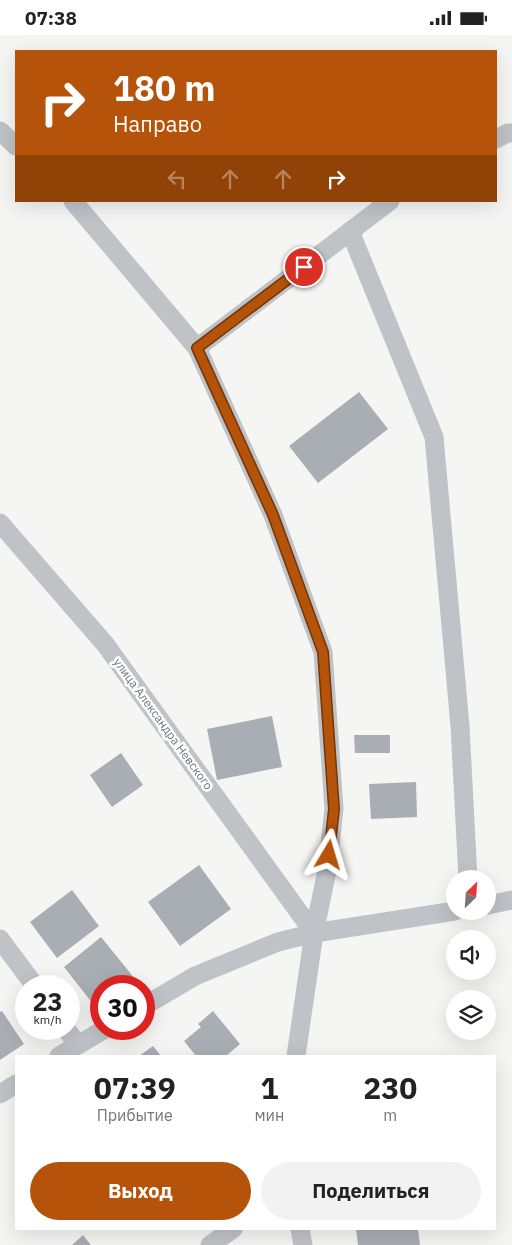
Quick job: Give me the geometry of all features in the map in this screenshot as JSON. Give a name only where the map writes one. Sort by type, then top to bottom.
[{"type":"street","points":[[0,131],[15,145]]},
{"type":"street","points":[[497,138],[512,133]]},
{"type":"street","points":[[74,202],[197,348],[273,515],[323,652],[334,809],[327,871],[314,933],[296,1055]]},
{"type":"street","points":[[197,348],[389,202]]},
{"type":"street","points":[[350,231],[434,437],[460,726],[468,870]]},
{"type":"street","name":"улица Александра Невского","points":[[0,523],[105,644],[314,933]]},
{"type":"street","points":[[496,903],[512,900]]},
{"type":"street","points":[[155,1000],[195,977],[278,942],[314,933],[446,912]]},
{"type":"street","points":[[0,939],[26,975]]},
{"type":"street","points":[[61,1055],[90,1038]]},
{"type":"street","points":[[74,1040],[78,1045]]},
{"type":"street","points":[[0,1094],[15,1084]]},
{"type":"street","points":[[210,1245],[232,1230]]},
{"type":"street","points":[[300,1230],[303,1245]]},
{"type":"building","points":[[359,392],[388,429],[318,483],[289,446]]},
{"type":"building","points":[[272,716],[282,767],[217,780],[207,729]]},
{"type":"building","points":[[354,735],[390,735],[390,753],[355,753]]},
{"type":"building","points":[[121,753],[143,785],[112,807],[90,775]]},
{"type":"building","points":[[416,782],[417,817],[371,819],[369,784]]},
{"type":"building","points":[[199,865],[231,909],[180,946],[148,902]]},
{"type":"building","points":[[72,890],[99,926],[57,958],[30,922]]},
{"type":"building","points":[[101,937],[132,975],[90,975],[90,1000],[80,987],[80,975],[70,975],[64,967]]},
{"type":"building","points":[[2,1011],[15,1030],[15,1040],[21,1040],[24,1044],[0,1060],[0,1012]]},
{"type":"building","points":[[213,1011],[240,1044],[227,1055],[195,1055],[184,1041],[201,1027],[198,1024]]},
{"type":"building","points":[[153,1046],[160,1055],[140,1055]]},
{"type":"building","points":[[356,1230],[418,1230],[420,1245],[358,1245]]},
{"type":"building","points":[[83,1235],[91,1245],[72,1245]]},
{"type":"route","points":[[304,267],[197,348],[273,515],[323,652],[334,809],[329,855]]}]
